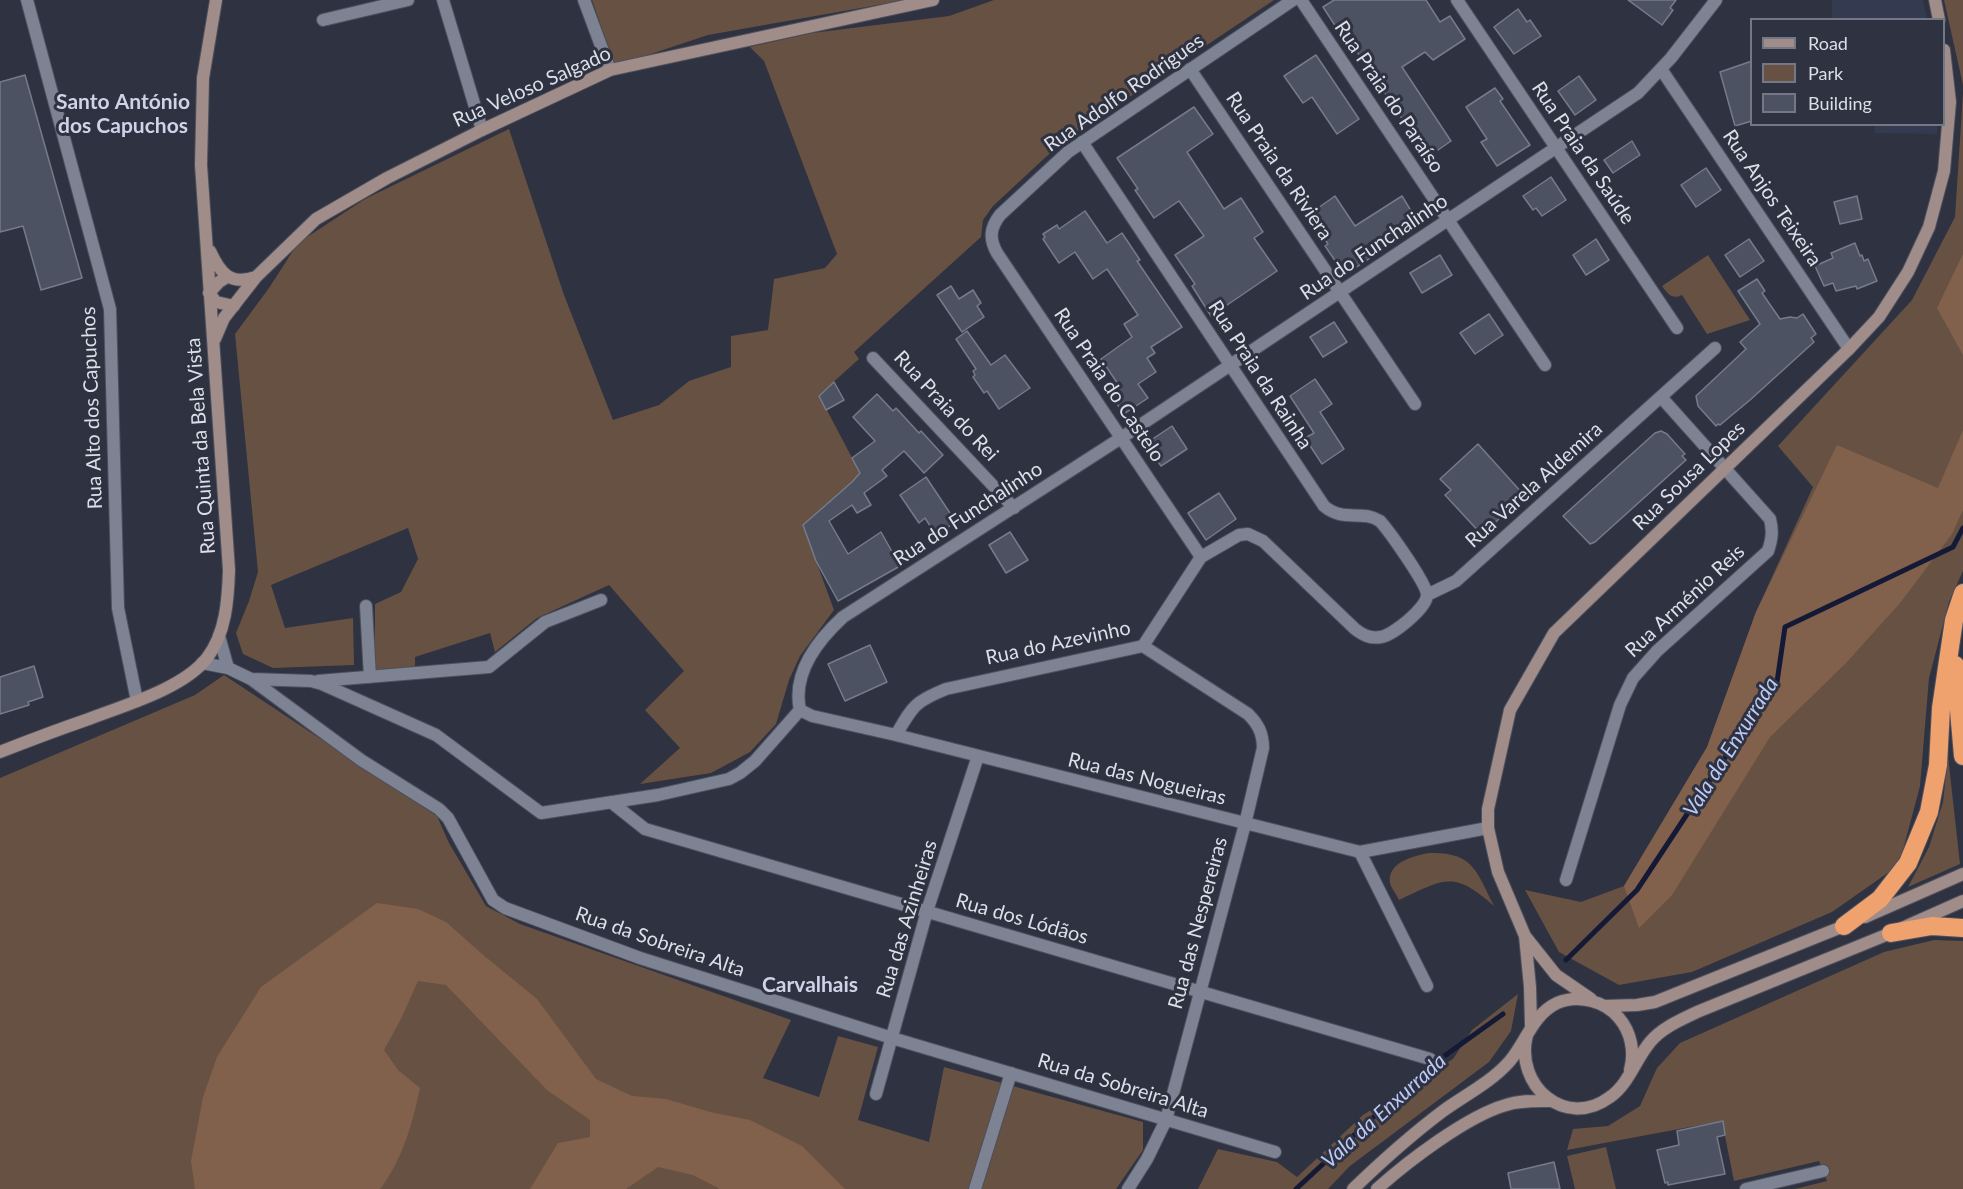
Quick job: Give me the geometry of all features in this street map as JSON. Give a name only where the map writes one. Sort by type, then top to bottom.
[{"type":"highway","points":[[1844,926],[1880,899],[1908,863],[1929,812],[1938,765],[1941,708],[1954,621],[1963,593]]},
{"type":"highway","points":[[1952,636],[1963,756]]},
{"type":"highway","points":[[1891,933],[1932,926],[1963,928]]},
{"type":"street","name":"Rua Alto dos Capuchos","points":[[27,0],[110,309],[118,608],[137,701]]},
{"type":"street","name":"Rua Quinta da Bela Vista","points":[[0,752],[150,696],[192,672],[207,659],[219,636],[228,600],[230,570],[201,165],[201,114],[205,68],[216,0]]},
{"type":"street","points":[[323,20],[408,0]]},
{"type":"street","points":[[443,0],[482,130]]},
{"type":"street","points":[[584,0],[610,70]]},
{"type":"street","name":"Rua Veloso Salgado","points":[[214,346],[218,330],[256,277],[316,219],[387,178],[482,130],[610,70],[933,0]]},
{"type":"street","name":"Rua Adolfo Rodrigues","points":[[991,233],[1000,215],[1068,152],[1293,0]]},
{"type":"street","name":"Rua Praia do Paraíso","points":[[1301,0],[1545,365]]},
{"type":"street","name":"Rua Praia da Saúde","points":[[1457,0],[1677,328]]},
{"type":"street","name":"Rua do Funchalinho","points":[[800,710],[798,690],[803,670],[814,650],[836,623],[850,612],[1122,438],[1638,93],[1671,58],[1716,0]]},
{"type":"street","points":[[1935,0],[1939,18]]},
{"type":"street","name":"Rua Sousa Lopes","points":[[1599,1004],[1556,975],[1525,936],[1498,873],[1488,828],[1488,809],[1510,710],[1554,633],[1849,349],[1879,317],[1908,272],[1929,227],[1944,171],[1950,102],[1945,59]]},
{"type":"street","name":"Rua Praia da Riviera","points":[[1190,69],[1415,404]]},
{"type":"street","name":"Rua Anjos Teixeira","points":[[1661,69],[1849,349]]},
{"type":"street","name":"Rua Praia da Rainha","points":[[1082,142],[1324,506],[1340,515],[1369,516],[1380,521],[1424,586],[1427,595]]},
{"type":"street","name":"Rua Praia do Castelo","points":[[991,233],[991,240],[997,253],[1201,556]]},
{"type":"street","points":[[206,241],[216,266],[227,277],[239,280],[256,277]]},
{"type":"street","points":[[227,277],[209,293],[216,302],[234,306]]},
{"type":"street","name":"Rua Varela Aldemira","points":[[1427,595],[1456,581],[1715,348]]},
{"type":"street","name":"Rua Praia do Rei","points":[[873,357],[1014,508]]},
{"type":"street","points":[[1661,397],[1725,467]]},
{"type":"street","name":"Rua Arménio Reis","points":[[1566,880],[1620,705],[1633,678],[1663,645],[1768,551],[1773,529],[1770,519],[1725,467]]},
{"type":"street","name":"Rua do Azevinho","points":[[896,735],[911,708],[946,688],[1143,646],[1201,556],[1239,535],[1263,540],[1355,628],[1373,638],[1390,633],[1419,611],[1427,595]]},
{"type":"street","points":[[202,663],[228,668],[250,679],[311,681],[489,667],[545,622],[601,600]]},
{"type":"street","points":[[366,606],[370,677]]},
{"type":"street","points":[[219,636],[228,668]]},
{"type":"street","name":"Rua das Nespereiras","points":[[1128,1189],[1147,1159],[1166,1120],[1263,748],[1263,737],[1248,714],[1143,646]]},
{"type":"street","name":"Rua da Sobreira Alta","points":[[250,679],[361,760],[439,809],[448,818],[494,900],[505,908],[640,958],[892,1038],[1275,1152]]},
{"type":"street","points":[[311,681],[436,735],[541,813],[699,786],[734,776],[755,762],[800,710]]},
{"type":"street","name":"Rua das Nogueiras","points":[[800,710],[812,716],[1360,852],[1488,828]]},
{"type":"street","name":"Rua das Azinheiras","points":[[876,1094],[927,911],[978,756]]},
{"type":"street","name":"Rua dos Lódãos","points":[[611,802],[637,825],[645,829],[1430,1059]]},
{"type":"street","points":[[1360,852],[1427,986]]},
{"type":"street","points":[[1353,1189],[1388,1156],[1436,1117],[1498,1073],[1515,1054],[1541,1013],[1555,1004],[1579,999],[1599,1004],[1637,1005],[1655,1002],[1844,926],[1963,874]]},
{"type":"street","points":[[1377,1189],[1400,1169],[1485,1113],[1515,1103],[1552,1101],[1572,1107],[1592,1106],[1610,1098],[1624,1083],[1651,1041],[1670,1026],[1697,1012],[1891,933],[1963,901]]},
{"type":"street","name":"Rua Sousa Lopes","points":[[1525,936],[1530,987],[1529,1030]]},
{"type":"street","points":[[1599,1004],[1619,1018],[1629,1035],[1632,1055],[1629,1074]]},
{"type":"street","points":[[1529,1030],[1524,1054],[1528,1073],[1538,1089],[1552,1101]]},
{"type":"street","points":[[975,1189],[1011,1073]]},
{"type":"street","points":[[1754,1188],[1823,1171]]},
{"type":"shaded area","points":[[1832,0],[1923,0],[1927,18],[1832,18]]},
{"type":"shaded area","points":[[1875,126],[1937,126],[1937,134],[1875,133]]},
{"type":"shaded area","points":[[1963,254],[1963,355],[1937,308]]},
{"type":"shaded area","points":[[1963,430],[1963,510],[1952,534],[1900,603],[1846,663],[1770,737],[1672,895],[1639,928],[1624,886],[1707,747],[1756,612],[1837,445],[1938,488]]},
{"type":"shaded area","points":[[377,903],[418,909],[446,922],[537,999],[596,1079],[632,1096],[666,1099],[710,1112],[750,1120],[802,1146],[845,1189],[720,1189],[693,1175],[658,1167],[626,1189],[530,1189],[558,1143],[590,1137],[590,1120],[547,1090],[446,985],[418,981],[384,1050],[398,1070],[420,1088],[406,1141],[395,1166],[380,1189],[195,1189],[191,1161],[203,1097],[217,1057],[261,987]]},
{"type":"green space","points":[[592,0],[906,0],[708,35],[645,56],[614,63]]},
{"type":"green space","points":[[994,0],[1274,0],[1061,143],[993,206],[983,220],[981,237],[854,352],[859,359],[819,395],[860,473],[803,525],[834,610],[800,656],[789,680],[776,724],[750,752],[711,773],[640,784],[680,748],[645,710],[684,671],[609,585],[537,618],[495,652],[490,633],[415,657],[415,667],[375,673],[375,604],[401,592],[418,559],[408,528],[271,585],[285,628],[353,618],[354,665],[273,668],[243,654],[236,633],[258,572],[235,334],[298,243],[365,199],[509,129],[564,295],[613,420],[659,405],[689,381],[731,367],[731,336],[768,330],[774,279],[825,268],[837,254],[764,61],[750,47],[812,33],[949,16]]},
{"type":"green space","points":[[1944,0],[1963,0],[1963,85]]},
{"type":"green space","points":[[1963,93],[1963,571],[1949,602],[1929,678],[1920,786],[1899,865],[1832,912],[1692,972],[1619,985],[1559,952],[1525,890],[1581,902],[1624,886],[1707,748],[1756,612],[1813,487],[1778,446],[1912,300],[1955,217]]},
{"type":"green space","points":[[1708,255],[1750,320],[1707,334],[1682,295],[1668,294],[1662,286]]},
{"type":"green space","points":[[224,675],[437,816],[449,843],[486,906],[520,924],[791,1020],[763,1078],[819,1097],[838,1036],[878,1047],[858,1120],[929,1142],[944,1067],[1143,1122],[1143,1150],[1116,1189],[0,1189],[0,778],[195,695]]},
{"type":"green space","points":[[1948,756],[1960,864],[1908,887],[1929,847],[1943,802]]},
{"type":"green space","points":[[1429,853],[1455,856],[1464,860],[1477,873],[1494,906],[1468,887],[1448,882],[1427,887],[1399,900],[1390,883],[1393,870],[1403,861]]},
{"type":"green space","points":[[1934,940],[1963,941],[1963,1189],[1795,1189],[1827,1181],[1819,1161],[1734,1181],[1722,1121],[1567,1150],[1573,1129],[1608,1126],[1640,1106],[1657,1068],[1680,1043],[1884,952]]},
{"type":"green space","points":[[1518,994],[1511,1031],[1489,1062],[1350,1166],[1328,1189],[1198,1189],[1218,1149],[1277,1162],[1297,1177],[1363,1115],[1453,1059],[1472,1030]]},
{"type":"green space","points":[[1606,1147],[1616,1189],[1575,1189],[1567,1156]]},
{"type":"building","points":[[1334,0],[1426,0],[1440,22],[1450,16],[1465,39],[1433,60],[1425,52],[1402,67],[1451,141],[1428,157],[1339,25],[1336,27],[1323,7]]},
{"type":"building","points":[[1628,0],[1676,0],[1670,8],[1673,10],[1662,25]]},
{"type":"building","points":[[1518,9],[1527,22],[1530,20],[1541,36],[1514,54],[1494,27]]},
{"type":"building","points":[[1316,55],[1359,119],[1337,134],[1312,97],[1303,103],[1284,76]]},
{"type":"building","points":[[1750,62],[1750,122],[1735,126],[1720,72]]},
{"type":"building","points":[[25,75],[82,278],[41,290],[23,226],[0,232],[0,82]]},
{"type":"building","points":[[1579,76],[1596,100],[1575,115],[1558,91]]},
{"type":"building","points":[[1495,88],[1503,99],[1500,101],[1530,145],[1497,166],[1481,142],[1487,139],[1466,107]]},
{"type":"building","points":[[1194,107],[1213,134],[1187,152],[1224,209],[1241,198],[1263,232],[1254,238],[1277,271],[1211,316],[1192,286],[1195,284],[1175,255],[1204,236],[1179,201],[1154,218],[1117,158]]},
{"type":"building","points":[[1632,141],[1640,155],[1613,173],[1604,160]]},
{"type":"building","points":[[1706,168],[1721,190],[1696,207],[1681,185]]},
{"type":"building","points":[[1551,177],[1566,200],[1542,216],[1536,208],[1533,210],[1523,196]]},
{"type":"building","points":[[1335,196],[1355,226],[1402,196],[1416,219],[1378,245],[1382,250],[1345,275],[1325,246],[1328,244],[1308,215]]},
{"type":"building","points":[[1857,196],[1862,219],[1840,224],[1834,202]]},
{"type":"building","points":[[1085,211],[1107,243],[1122,233],[1140,260],[1137,261],[1182,327],[1151,347],[1155,353],[1147,358],[1156,372],[1138,384],[1148,398],[1124,414],[1108,391],[1118,384],[1101,359],[1132,337],[1124,324],[1138,315],[1107,269],[1093,279],[1075,252],[1059,263],[1043,239],[1045,237],[1043,234],[1057,225],[1059,229]]},
{"type":"building","points":[[1596,239],[1609,260],[1586,275],[1573,255]]},
{"type":"building","points":[[1749,239],[1764,261],[1740,277],[1725,255]]},
{"type":"building","points":[[1855,243],[1864,261],[1868,259],[1877,281],[1857,289],[1856,286],[1836,291],[1833,283],[1824,286],[1815,266],[1833,258],[1831,253]]},
{"type":"building","points":[[1440,255],[1452,275],[1422,293],[1410,273]]},
{"type":"building","points":[[1757,279],[1765,291],[1762,293],[1780,319],[1797,318],[1803,314],[1816,334],[1811,338],[1814,342],[1750,400],[1716,426],[1698,406],[1696,396],[1746,349],[1740,342],[1760,324],[1738,291]]},
{"type":"building","points":[[951,286],[959,299],[973,290],[981,303],[977,306],[984,317],[962,332],[937,295]]},
{"type":"building","points":[[1489,314],[1503,335],[1475,354],[1460,333]]},
{"type":"building","points":[[1334,322],[1347,342],[1323,357],[1310,337]]},
{"type":"building","points":[[967,331],[991,365],[1005,355],[1030,388],[999,409],[987,391],[984,393],[973,377],[975,375],[973,371],[976,369],[956,339]]},
{"type":"building","points":[[1315,379],[1332,404],[1320,412],[1344,449],[1322,464],[1305,438],[1314,433],[1290,396]]},
{"type":"building","points":[[834,382],[844,400],[826,410],[819,396]]},
{"type":"building","points":[[877,394],[893,411],[896,408],[919,433],[921,431],[943,455],[924,473],[904,451],[882,470],[887,476],[864,493],[871,505],[857,513],[852,505],[829,521],[848,554],[881,532],[900,566],[838,601],[816,561],[803,525],[860,473],[852,458],[875,441],[853,417]]},
{"type":"building","points":[[1172,426],[1187,449],[1161,466],[1145,444]]},
{"type":"building","points":[[1661,431],[1667,434],[1685,454],[1682,456],[1686,460],[1590,544],[1563,516],[1655,433]]},
{"type":"building","points":[[1478,444],[1523,494],[1482,535],[1445,495],[1451,490],[1440,479]]},
{"type":"building","points":[[926,477],[956,522],[936,535],[925,518],[919,523],[900,495]]},
{"type":"building","points":[[1219,493],[1236,519],[1206,540],[1188,513]]},
{"type":"building","points":[[1010,532],[1028,560],[1006,573],[989,545]]},
{"type":"building","points":[[870,645],[887,682],[845,701],[828,664]]},
{"type":"building","points":[[34,666],[43,697],[28,702],[29,705],[0,714],[0,677]]},
{"type":"building","points":[[1723,1121],[1725,1135],[1717,1137],[1725,1174],[1668,1185],[1668,1182],[1665,1183],[1657,1150],[1679,1145],[1677,1131]]},
{"type":"building","points":[[1554,1162],[1560,1189],[1511,1189],[1508,1173]]},
{"type":"waterway","name":"Vala da Enxurrada","points":[[1566,960],[1637,890],[1777,682],[1785,627],[1953,547],[1963,528]]},
{"type":"waterway","name":"Vala da Enxurrada","points":[[1296,1189],[1422,1072],[1503,1014]]},
{"type":"district","name":"Santo António dos Capuchos","points":[[123,114]]},
{"type":"district","name":"Carvalhais","points":[[810,985]]}]
